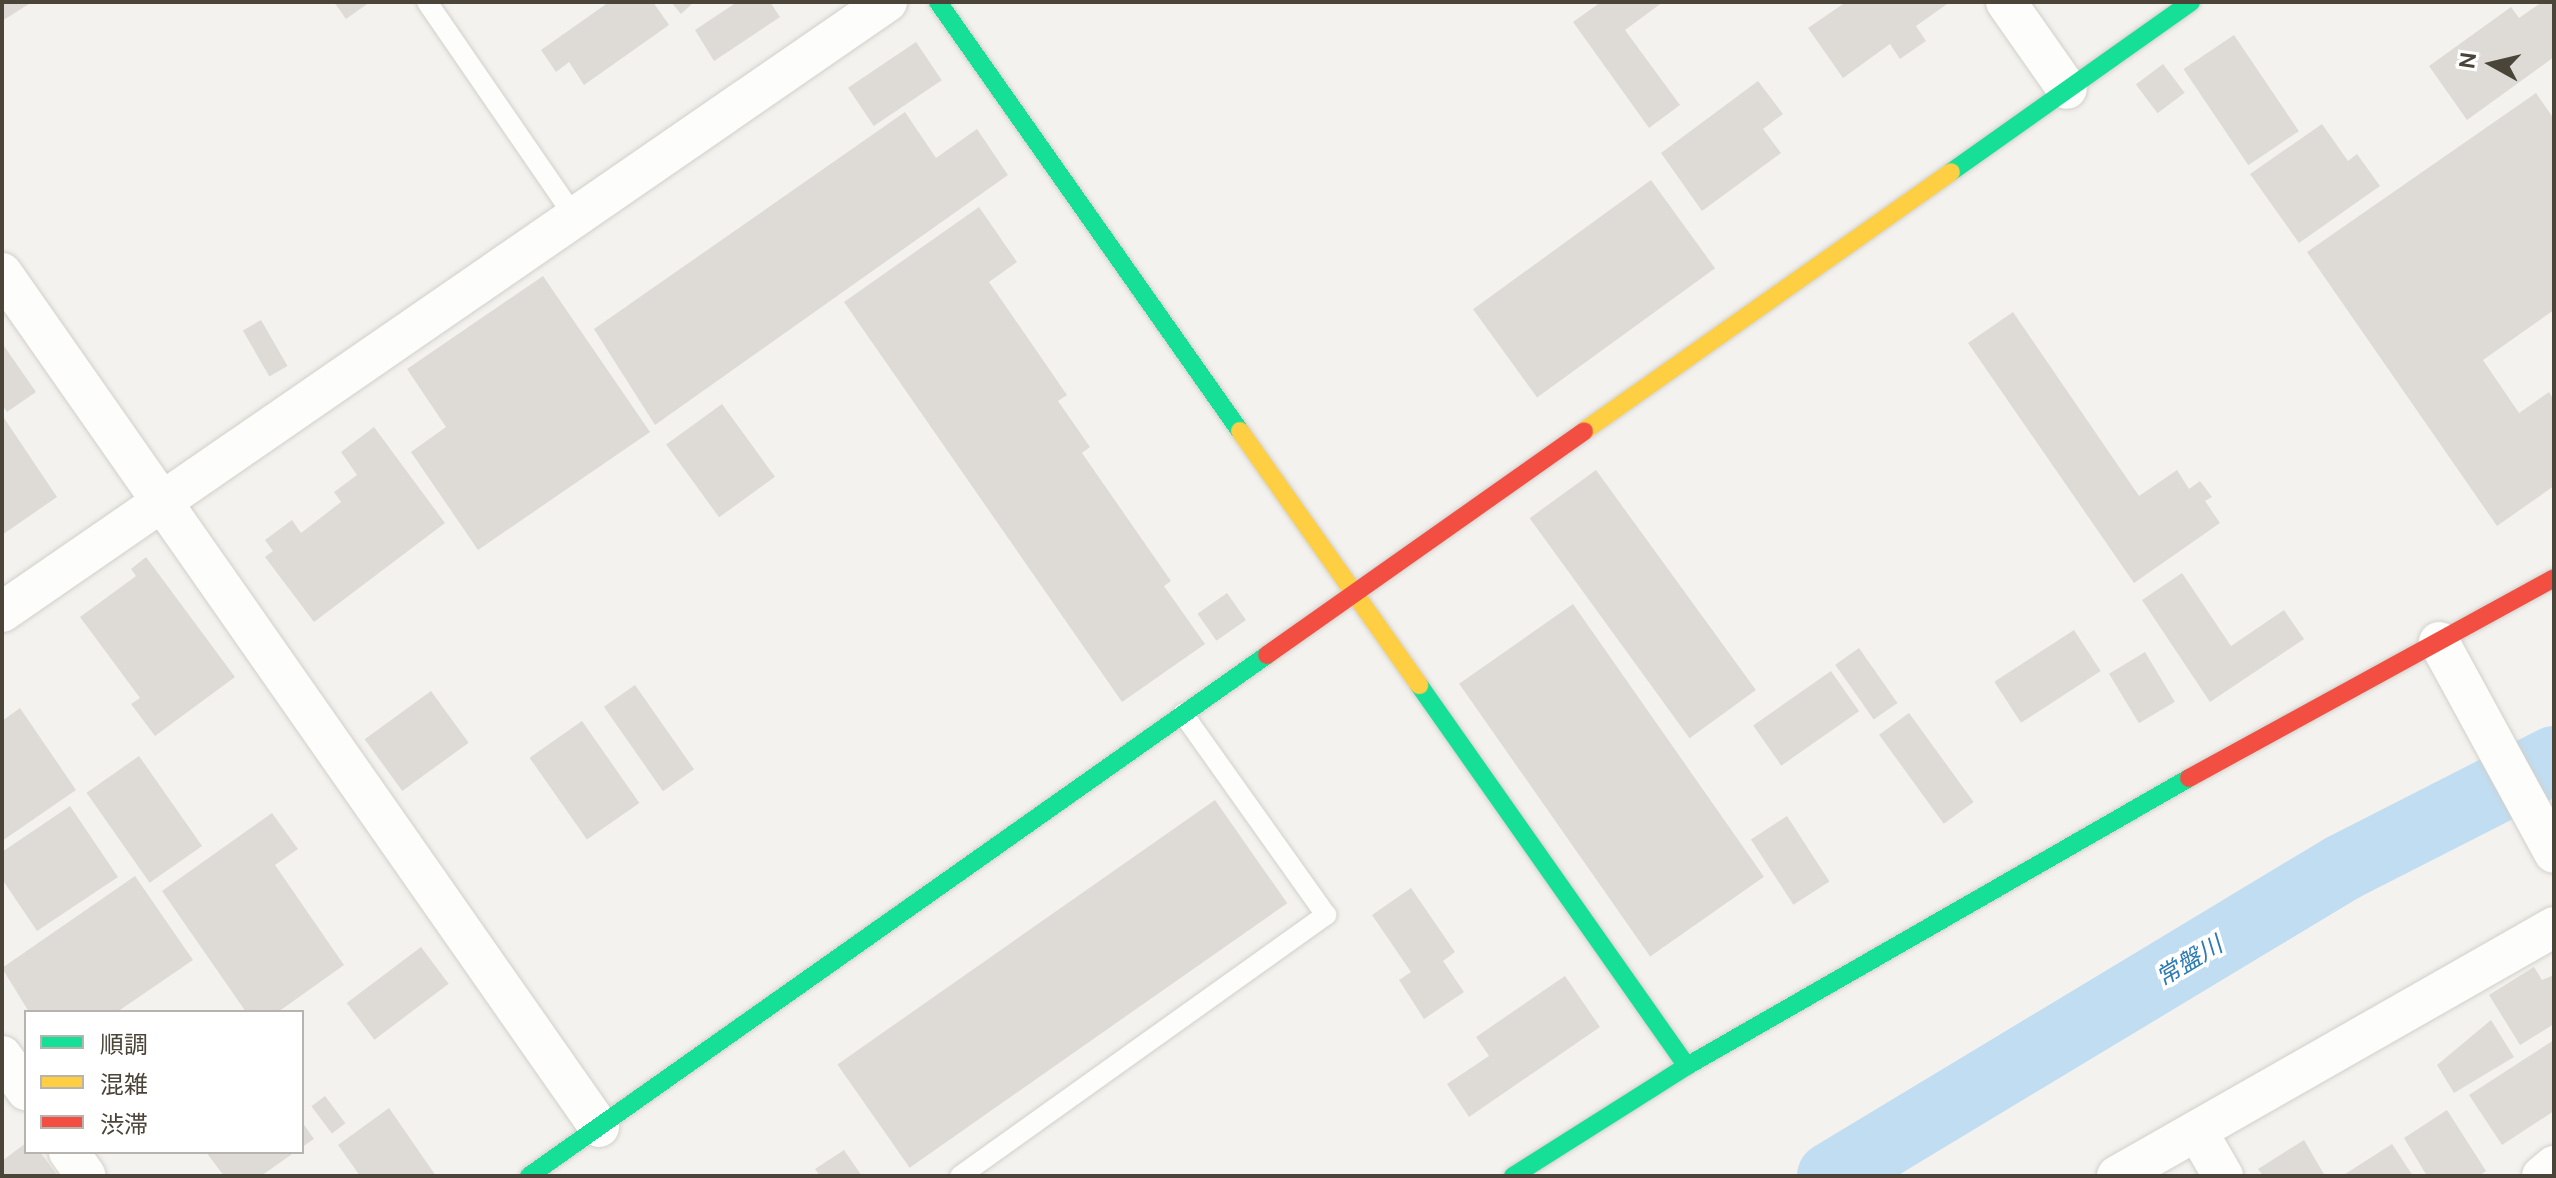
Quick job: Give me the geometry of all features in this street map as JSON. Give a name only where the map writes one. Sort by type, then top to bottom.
[{"type":"street","points":[[2,612],[887,2]]},
{"type":"street","points":[[938,2],[1687,1066]]},
{"type":"street","points":[[2006,2],[2067,89]]},
{"type":"street","points":[[529,1176],[2191,2]]},
{"type":"street","points":[[2,273],[158,503],[599,1127]]},
{"type":"street","points":[[1513,1176],[1687,1066],[2554,578]]},
{"type":"street","points":[[2439,642],[2554,853]]},
{"type":"street","points":[[2117,1176],[2554,927]]},
{"type":"street","points":[[2,1056],[24,1087]]},
{"type":"street","points":[[2197,1131],[2223,1176]]},
{"type":"street","points":[[70,1154],[86,1176]]},
{"type":"street","points":[[2542,1176],[2554,1166]]},
{"type":"lane","points":[[427,2],[575,217]]},
{"type":"lane","points":[[960,1176],[1326,915],[1183,714]]},
{"type":"building","points":[[2,2],[32,2],[2,21]]},
{"type":"building","points":[[334,2],[370,2],[346,19]]},
{"type":"building","points":[[609,2],[653,2],[669,25],[584,85],[569,62],[556,72],[541,50]]},
{"type":"building","points":[[671,2],[694,2],[681,14]]},
{"type":"building","points":[[737,2],[770,2],[780,17],[714,61],[695,30]]},
{"type":"building","points":[[1601,2],[1663,2],[1625,30],[1680,105],[1649,128],[1573,22]]},
{"type":"building","points":[[1846,2],[1950,2],[1916,26],[1926,41],[1900,59],[1890,44],[1843,78],[1808,28]]},
{"type":"building","points":[[2542,2],[2554,2],[2554,57],[2467,120],[2429,66],[2511,7],[2519,18]]},
{"type":"building","points":[[2234,35],[2299,131],[2248,165],[2183,69]]},
{"type":"building","points":[[916,42],[942,80],[874,126],[848,88]]},
{"type":"building","points":[[2163,64],[2185,93],[2158,113],[2136,84]]},
{"type":"building","points":[[1758,81],[1783,114],[1763,129],[1781,153],[1702,211],[1661,153]]},
{"type":"building","points":[[2536,93],[2554,119],[2554,310],[2483,360],[2519,413],[2549,392],[2554,400],[2554,486],[2497,526],[2307,252]]},
{"type":"building","points":[[905,112],[936,158],[977,129],[1008,175],[655,425],[594,329]]},
{"type":"building","points":[[2322,124],[2348,161],[2357,154],[2380,186],[2299,243],[2250,174]]},
{"type":"building","points":[[1651,180],[1715,268],[1537,397],[1473,309]]},
{"type":"building","points":[[979,207],[1017,262],[989,282],[1067,395],[1058,401],[1090,447],[1082,453],[1171,581],[1164,586],[1205,644],[1122,702],[844,302]]},
{"type":"building","points":[[543,276],[650,432],[478,550],[411,452],[446,427],[407,369]]},
{"type":"building","points":[[2013,312],[2139,496],[2177,470],[2189,489],[2200,481],[2212,497],[2205,501],[2220,523],[2134,583],[1968,343]]},
{"type":"building","points":[[261,320],[288,366],[269,376],[243,330]]},
{"type":"building","points":[[2,343],[36,392],[7,412],[2,405]]},
{"type":"building","points":[[722,404],[775,477],[719,517],[666,445]]},
{"type":"building","points":[[2,415],[57,497],[2,535]]},
{"type":"building","points":[[374,427],[445,523],[314,622],[265,557],[273,551],[265,540],[292,520],[301,533],[341,502],[334,492],[357,475],[341,452]]},
{"type":"building","points":[[1596,470],[1756,690],[1690,738],[1530,518]]},
{"type":"building","points":[[146,557],[235,677],[155,736],[131,704],[140,698],[80,617],[136,576],[131,569]]},
{"type":"building","points":[[2182,573],[2231,646],[2284,610],[2304,639],[2210,702],[2142,600]]},
{"type":"building","points":[[1227,593],[1246,620],[1216,641],[1198,614]]},
{"type":"building","points":[[1573,604],[1764,877],[1650,957],[1459,684]]},
{"type":"building","points":[[2074,630],[2101,671],[2021,723],[1994,682]]},
{"type":"building","points":[[1859,648],[1897,703],[1874,720],[1835,665]]},
{"type":"building","points":[[2145,652],[2175,702],[2139,723],[2109,674]]},
{"type":"building","points":[[1831,671],[1859,711],[1781,766],[1753,725]]},
{"type":"building","points":[[635,685],[694,769],[663,791],[604,707]]},
{"type":"building","points":[[431,691],[469,743],[402,791],[365,739]]},
{"type":"building","points":[[20,708],[76,790],[2,841],[2,721]]},
{"type":"building","points":[[1909,713],[1974,802],[1944,824],[1879,735]]},
{"type":"building","points":[[582,721],[639,803],[587,840],[530,758]]},
{"type":"building","points":[[139,756],[202,846],[150,883],[87,793]]},
{"type":"building","points":[[1215,800],[1287,903],[910,1168],[837,1064]]},
{"type":"building","points":[[70,806],[118,877],[37,931],[2,879],[2,852]]},
{"type":"building","points":[[272,813],[298,849],[275,865],[344,965],[281,1010],[245,1010],[162,891]]},
{"type":"building","points":[[1787,816],[1829,881],[1793,905],[1751,839]]},
{"type":"building","points":[[135,876],[193,960],[120,1010],[28,1010],[2,968]]},
{"type":"building","points":[[1411,888],[1455,952],[1443,961],[1464,992],[1424,1019],[1399,980],[1411,972],[1372,915]]},
{"type":"building","points":[[421,947],[449,984],[374,1040],[347,1003]]},
{"type":"building","points":[[2534,967],[2542,980],[2554,975],[2554,1024],[2520,1045],[2489,995]]},
{"type":"building","points":[[1565,976],[1600,1027],[1469,1117],[1447,1084],[1489,1056],[1476,1037]]},
{"type":"building","points":[[2491,1020],[2514,1057],[2454,1093],[2437,1065]]},
{"type":"building","points":[[2554,1040],[2554,1111],[2502,1145],[2469,1095]]},
{"type":"building","points":[[325,1096],[345,1123],[332,1133],[311,1106]]},
{"type":"building","points":[[389,1108],[436,1176],[360,1176],[338,1145]]},
{"type":"building","points":[[2447,1110],[2486,1171],[2479,1176],[2427,1176],[2404,1138]]},
{"type":"building","points":[[304,1125],[314,1139],[304,1146]]},
{"type":"building","points":[[2304,1140],[2325,1176],[2263,1176],[2258,1169]]},
{"type":"building","points":[[24,1144],[24,1154],[42,1154],[58,1176],[2,1176],[2,1161]]},
{"type":"building","points":[[2392,1144],[2413,1176],[2342,1176]]},
{"type":"building","points":[[844,1150],[862,1176],[820,1176],[815,1169]]},
{"type":"building","points":[[208,1154],[292,1154],[261,1176],[224,1176]]},
{"type":"waterway","name":"常盤川","points":[[1831,1176],[2342,868],[2554,760]]},
{"type":"traffic: fast","points":[[938,2],[1240,431]]},
{"type":"traffic: fast","points":[[1951,172],[2191,2]]},
{"type":"traffic: fast","points":[[529,1176],[1267,655]]},
{"type":"traffic: fast","points":[[1419,685],[1687,1066]]},
{"type":"traffic: fast","points":[[1513,1176],[1687,1066],[2189,778]]},
{"type":"traffic: slow","points":[[1584,431],[1951,172]]},
{"type":"traffic: slow","points":[[1240,431],[1419,685]]},
{"type":"traffic: jam","points":[[1267,655],[1584,431]]},
{"type":"traffic: jam","points":[[2189,778],[2554,578]]}]
